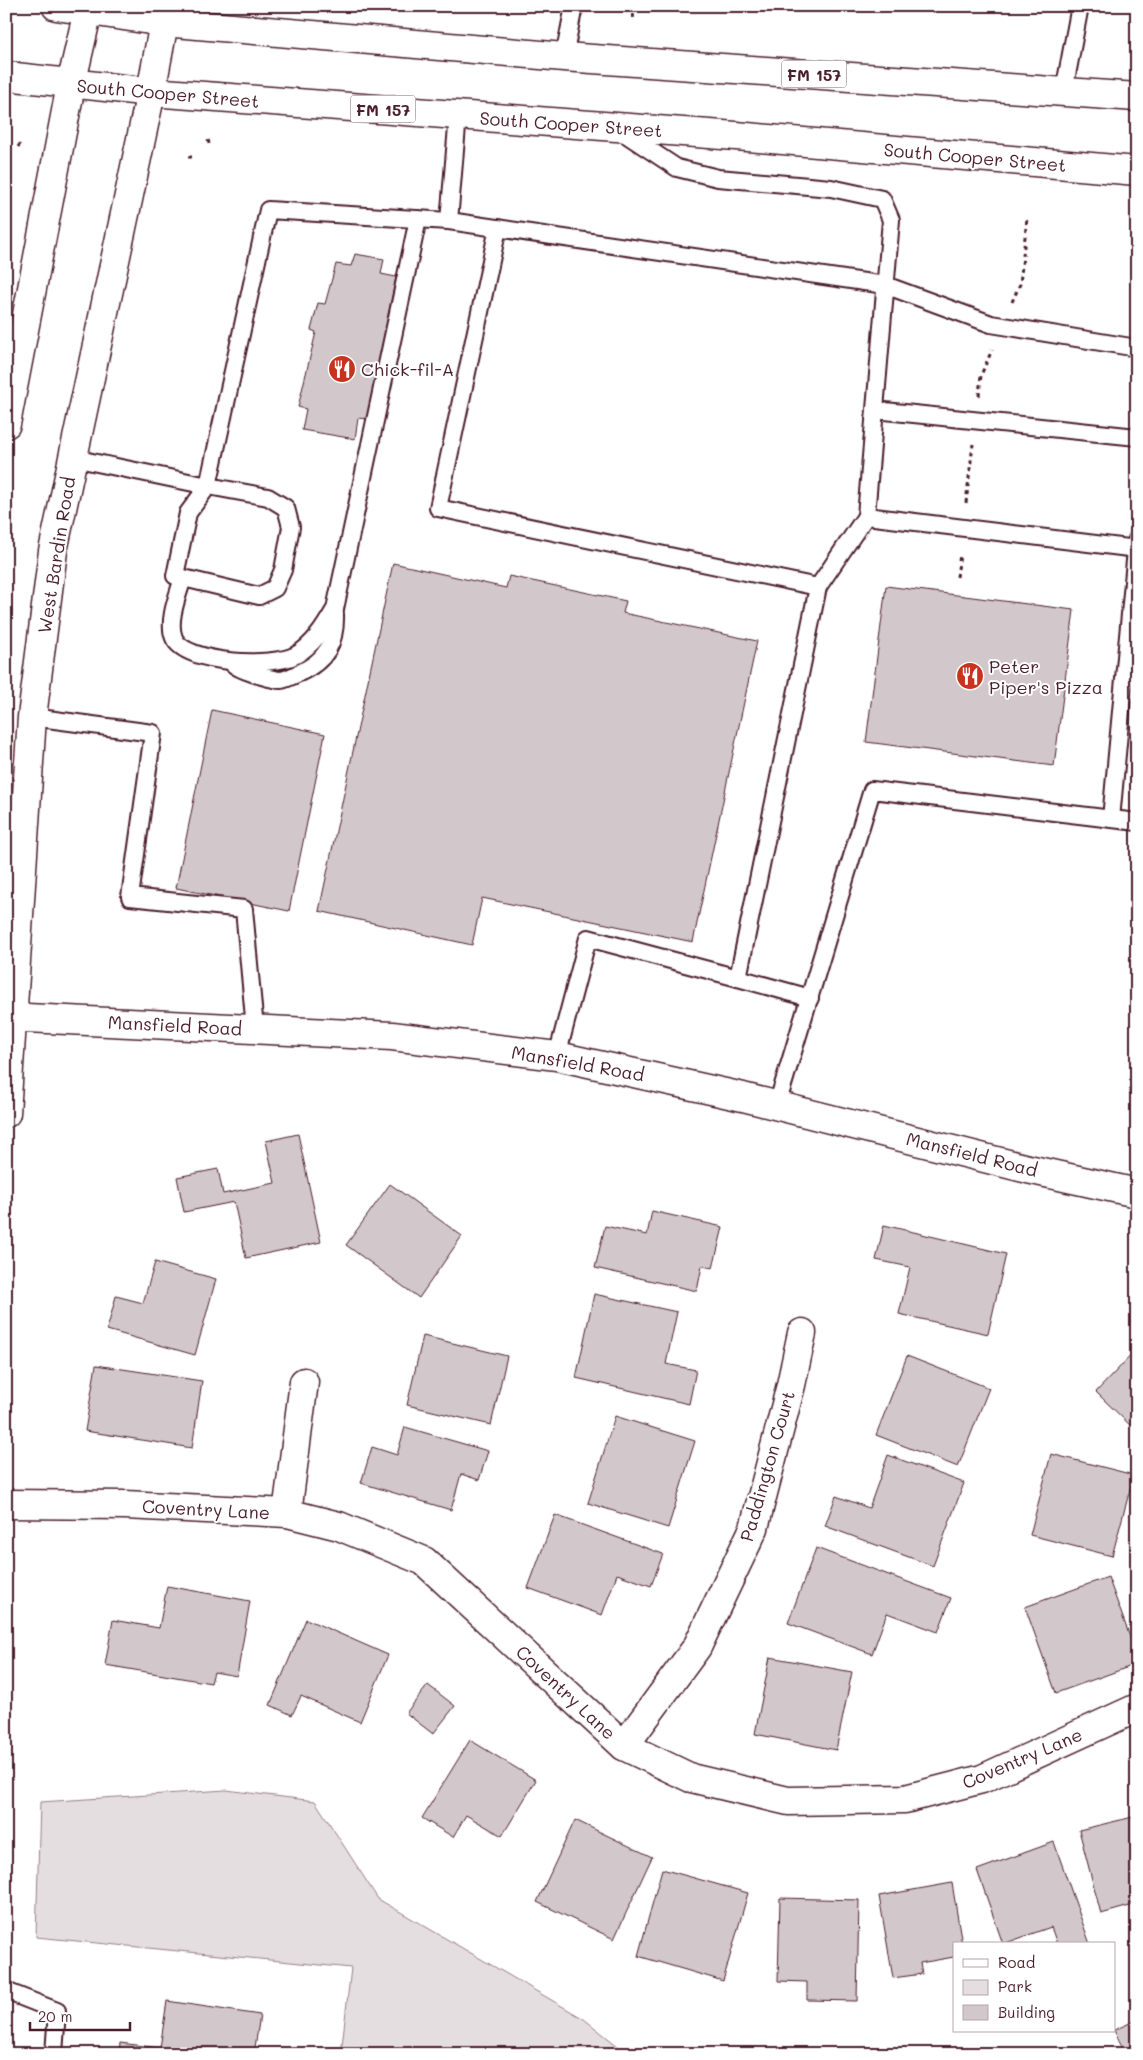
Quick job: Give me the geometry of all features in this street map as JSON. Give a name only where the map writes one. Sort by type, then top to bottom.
[{"type":"main road","name":"FM 157","points":[[56,6],[166,14],[564,57],[1137,97]]},
{"type":"main road","points":[[6,424],[71,85],[88,9]]},
{"type":"main road","name":"West Bardin Road","points":[[6,1113],[9,1017],[32,717],[53,551],[166,14]]},
{"type":"main road","name":"South Cooper Street","points":[[6,76],[71,85],[151,92],[615,127],[1132,172]]},
{"type":"main road","name":"Mansfield Road","points":[[9,1017],[392,1036],[557,1056],[777,1105],[1028,1169],[1137,1193]]},
{"type":"main road","name":"Paddington Court","points":[[624,1746],[697,1647],[754,1528],[791,1385],[802,1333]]},
{"type":"main road","points":[[287,1513],[304,1382]]},
{"type":"main road","name":"Coventry Lane","points":[[6,1504],[125,1505],[287,1513],[339,1526],[424,1560],[624,1746],[691,1778],[788,1801],[905,1799],[982,1778],[1137,1708]]},
{"type":"lane","points":[[564,57],[574,6]]},
{"type":"lane","points":[[1064,91],[1080,6]]},
{"type":"lane","points":[[449,221],[458,115]]},
{"type":"lane","points":[[615,127],[677,168],[718,178],[831,188],[882,199],[891,220],[866,516],[818,587],[738,978]]},
{"type":"lane","points":[[73,458],[208,486],[268,497],[286,508],[291,527],[283,570],[275,588],[259,596],[176,576],[188,513],[208,486],[268,210],[449,221],[885,285],[991,324],[1137,348]]},
{"type":"lane","points":[[182,578],[173,617],[175,639],[185,650],[229,661],[277,662],[296,655],[316,637],[335,609],[418,219]]},
{"type":"lane","points":[[498,228],[438,508],[818,587]]},
{"type":"lane","points":[[875,410],[1137,437]]},
{"type":"lane","points":[[866,516],[1136,545],[1112,819]]},
{"type":"lane","points":[[32,717],[153,733],[130,897],[244,909],[255,1029]]},
{"type":"lane","points":[[777,1105],[872,790],[1137,822]]},
{"type":"lane","points":[[557,1056],[588,938],[810,998]]},
{"type":"lane","points":[[6,1991],[57,2011],[54,2054]]},
{"type":"path","points":[[632,6],[634,21]]},
{"type":"path","points":[[208,140],[210,147]]},
{"type":"path","points":[[188,157],[196,158]]},
{"type":"path","points":[[1020,284],[1028,218]]},
{"type":"green space","points":[[226,1790],[315,1801],[378,1899],[584,2019],[628,2054],[341,2054],[351,1968],[36,1937],[40,1802]]},
{"type":"building","name":"Chick-fil-A","points":[[355,254],[384,259],[381,274],[396,277],[367,419],[358,418],[355,439],[302,430],[306,409],[298,407],[316,332],[311,330],[318,303],[325,304],[336,264],[351,266]]},
{"type":"building","points":[[393,563],[506,588],[509,576],[626,601],[623,613],[757,641],[693,942],[482,898],[472,945],[319,911]]},
{"type":"building","name":"Peter Piper's Pizza","points":[[886,586],[1074,610],[1054,766],[866,742]]},
{"type":"building","points":[[212,710],[325,734],[289,911],[176,888]]},
{"type":"building","points":[[298,1134],[321,1242],[246,1258],[234,1202],[184,1212],[177,1177],[218,1169],[223,1194],[275,1183],[266,1141]]},
{"type":"building","points":[[390,1184],[462,1236],[419,1298],[346,1245]]},
{"type":"building","points":[[652,1211],[723,1227],[713,1268],[702,1266],[697,1291],[595,1268],[605,1226],[647,1235]]},
{"type":"building","points":[[884,1225],[1006,1254],[988,1334],[899,1314],[910,1267],[876,1260]]},
{"type":"building","points":[[155,1262],[216,1279],[195,1355],[107,1330],[116,1296],[143,1303]]},
{"type":"building","points":[[594,1294],[677,1312],[666,1364],[696,1370],[689,1404],[576,1378]]},
{"type":"building","points":[[423,1336],[507,1356],[491,1425],[407,1405]]},
{"type":"building","points":[[1137,1349],[1137,1432],[1096,1392]]},
{"type":"building","points":[[907,1356],[989,1388],[958,1467],[876,1435]]},
{"type":"building","points":[[96,1365],[202,1381],[192,1448],[85,1431]]},
{"type":"building","points":[[615,1416],[695,1441],[668,1528],[588,1503]]},
{"type":"building","points":[[405,1427],[488,1451],[479,1480],[461,1474],[451,1510],[361,1483],[372,1447],[397,1455]]},
{"type":"building","points":[[1051,1454],[1134,1475],[1112,1556],[1030,1535]]},
{"type":"building","points":[[888,1455],[964,1483],[933,1566],[825,1526],[836,1496],[869,1508]]},
{"type":"building","points":[[555,1515],[663,1554],[651,1586],[617,1574],[602,1615],[528,1588]]},
{"type":"building","points":[[816,1548],[951,1598],[938,1632],[887,1613],[872,1654],[788,1623]]},
{"type":"building","points":[[1108,1577],[1137,1656],[1137,1664],[1056,1693],[1025,1607]]},
{"type":"building","points":[[167,1586],[250,1601],[237,1676],[214,1672],[211,1683],[105,1665],[113,1620],[159,1628]]},
{"type":"building","points":[[306,1619],[388,1655],[360,1722],[301,1696],[292,1715],[270,1705]]},
{"type":"building","points":[[770,1657],[852,1672],[836,1750],[755,1734]]},
{"type":"building","points":[[428,1685],[455,1706],[433,1734],[406,1713]]},
{"type":"building","points":[[470,1740],[536,1780],[502,1836],[466,1815],[453,1837],[422,1818]]},
{"type":"building","points":[[1137,1816],[1137,1904],[1101,1914],[1079,1830]]},
{"type":"building","points":[[575,1820],[652,1857],[614,1939],[537,1902]]},
{"type":"building","points":[[1054,1842],[1089,1942],[1056,1942],[1051,1927],[1009,1942],[1002,1942],[977,1870]]},
{"type":"building","points":[[662,1869],[748,1893],[723,1981],[638,1956]]},
{"type":"building","points":[[952,1883],[962,1942],[953,1942],[953,1957],[920,1963],[922,1974],[893,1978],[879,1896]]},
{"type":"building","points":[[780,1898],[859,1900],[857,2001],[807,2000],[807,1982],[778,1981]]},
{"type":"building","points":[[167,2001],[260,2015],[254,2054],[119,2054],[120,2043],[160,2048]]},
{"type":"building","points":[[1137,2020],[1137,2054],[1125,2054],[1115,2032],[1116,2029]]},
{"type":"place","name":"Chick-fil-A","points":[[342,369]]},
{"type":"place","name":"Peter Piper's Pizza","points":[[970,676]]}]
